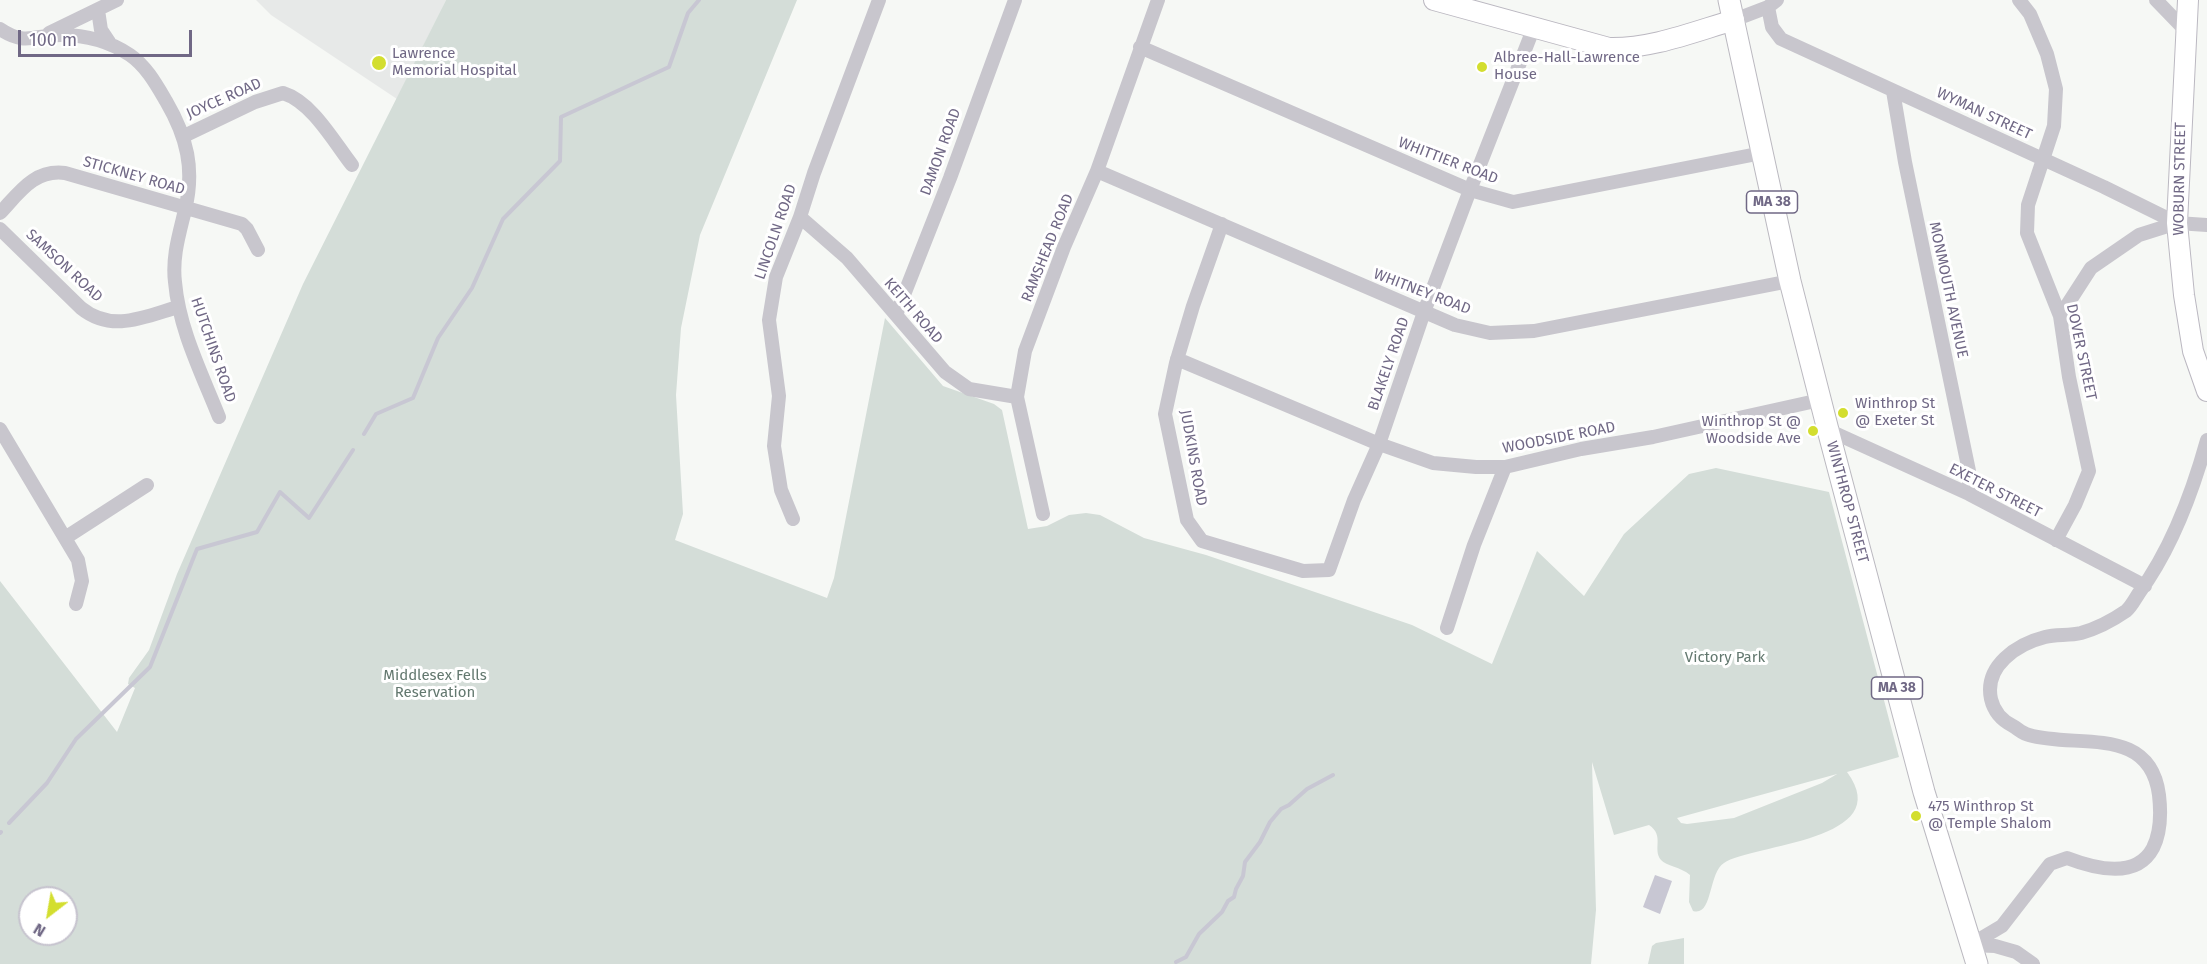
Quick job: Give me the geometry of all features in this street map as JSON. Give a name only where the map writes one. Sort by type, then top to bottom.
[{"type":"main road","name":"WINTHROP STREET","points":[[1732,10],[1790,281],[1820,400],[1924,792],[1973,955]]},
{"type":"street","points":[[45,36],[117,0]]},
{"type":"street","name":"LINCOLN ROAD","points":[[793,519],[781,490],[774,446],[778,396],[769,320],[776,278],[879,0]]},
{"type":"street","name":"DAMON ROAD","points":[[896,315],[950,178],[1015,0]]},
{"type":"street","name":"RAMSHEAD ROAD","points":[[1043,514],[1017,397],[1025,351],[1064,247],[1097,171],[1158,0]]},
{"type":"street","points":[[1434,0],[1464,4],[1609,48],[1643,46],[1732,10],[1772,4]]},
{"type":"street","name":"DOVER STREET","points":[[2019,0],[2030,14],[2043,44],[2056,89],[2054,126],[2028,205],[2027,233],[2060,316],[2069,377],[2089,471],[2075,505],[2056,540]]},
{"type":"street","points":[[2156,0],[2185,30]]},
{"type":"street","name":"WOBURN STREET","points":[[2188,0],[2177,223],[2184,295],[2193,351],[2207,391]]},
{"type":"street","name":"WYMAN STREET","points":[[1772,4],[1772,27],[1781,39],[2104,187],[2177,223],[2207,225]]},
{"type":"street","points":[[98,10],[100,30],[109,42]]},
{"type":"street","name":"BLAKELY ROAD","points":[[1321,571],[1329,570],[1354,500],[1379,444],[1424,312],[1534,27]]},
{"type":"street","name":"HUTCHINS ROAD","points":[[0,29],[21,40],[45,36],[80,37],[109,42],[131,55],[146,69],[168,104],[184,136],[189,164],[186,208],[175,251],[174,272],[178,307],[219,417]]},
{"type":"street","name":"WHITTIER ROAD","points":[[1140,47],[1470,190],[1513,202],[1762,153]]},
{"type":"street","name":"MONMOUTH AVENUE","points":[[1893,91],[1905,162],[1969,471],[1969,494]]},
{"type":"street","name":"JOYCE ROAD","points":[[184,136],[255,102],[283,93],[296,98],[306,106],[352,165]]},
{"type":"street","name":"WHITNEY ROAD","points":[[1097,171],[1455,325],[1490,333],[1534,331],[1790,281]]},
{"type":"street","name":"STICKNEY ROAD","points":[[0,213],[32,180],[52,172],[65,173],[242,224],[258,250]]},
{"type":"street","name":"KEITH ROAD","points":[[800,217],[847,258],[945,372],[969,389],[1017,397]]},
{"type":"street","points":[[2060,316],[2091,268],[2139,235],[2177,223]]},
{"type":"street","name":"JUDKINS ROAD","points":[[1222,225],[1192,306],[1165,414],[1187,520],[1202,541],[1304,571],[1321,571]]},
{"type":"street","name":"SAMSON ROAD","points":[[0,229],[81,308],[96,317],[113,322],[130,322],[178,307]]},
{"type":"street","name":"WOODSIDE ROAD","points":[[1177,359],[1379,444],[1433,463],[1505,467],[1820,400]]},
{"type":"street","points":[[0,429],[78,560],[81,572],[80,591],[76,604]]},
{"type":"street","name":"EXETER STREET","points":[[1828,430],[1969,494],[2145,586]]},
{"type":"street","points":[[1973,955],[2002,926],[2050,864],[2067,858],[2088,866],[2113,869],[2138,865],[2153,848],[2162,814],[2157,780],[2141,757],[2122,746],[2097,741],[2028,735],[2001,720],[1991,699],[1992,679],[2001,663],[2016,647],[2045,637],[2080,633],[2127,610],[2145,586],[2169,546],[2204,462],[2207,440]]},
{"type":"street","points":[[1447,628],[1474,545],[1505,467]]},
{"type":"street","points":[[65,538],[147,485]]},
{"type":"street","points":[[1973,955],[1995,946],[2016,952],[2033,964]]},
{"type":"shaded area","name":"Lawrence Memorial Hospital","points":[[256,0],[446,0],[397,99],[271,15]]},
{"type":"shaded area","points":[[1655,875],[1672,881],[1660,914],[1643,907]]},
{"type":"green space","name":"Middlesex Fells Reservation","points":[[446,0],[797,0],[700,235],[681,328],[676,395],[683,514],[675,540],[827,598],[834,578],[885,318],[943,386],[994,404],[1002,410],[1028,529],[1047,526],[1069,515],[1086,513],[1100,515],[1144,538],[1206,555],[1412,625],[1492,664],[1537,551],[1584,596],[1624,534],[1689,474],[1716,468],[1829,492],[1899,757],[1847,772],[1858,795],[1853,813],[1838,826],[1815,836],[1739,856],[1724,863],[1715,876],[1704,907],[1699,911],[1693,911],[1689,902],[1690,875],[1661,860],[1654,829],[1649,825],[1614,835],[1592,762],[1596,910],[1591,964],[0,964],[0,581],[117,732],[135,688],[128,684],[129,678],[149,650],[177,574],[303,284]],"holes":[[[1837,774],[1822,783],[1734,818],[1687,824],[1681,823],[1677,818]]]},
{"type":"green space","points":[[1684,938],[1684,964],[1648,964],[1652,946],[1656,943]]},
{"type":"waterway","points":[[364,434],[376,414],[413,398],[438,338],[472,288],[503,219],[560,161],[561,117],[669,67],[688,13],[699,0]]},
{"type":"waterway","points":[[9,823],[47,783],[76,739],[150,667],[197,549],[257,532],[280,492],[309,518],[353,450]]},
{"type":"waterway","points":[[1176,962],[1186,957],[1199,934],[1234,897],[1243,876],[1245,862],[1260,842],[1270,822],[1281,809],[1307,789],[1333,775]]},
{"type":"place","name":"Lawrence Memorial Hospital","points":[[379,63]]},
{"type":"place","name":"Albree-Hall-Lawrence House","points":[[1482,67]]},
{"type":"place","name":"Winthrop St @ Exeter St","points":[[1843,413]]},
{"type":"place","name":"Winthrop St @ Woodside Ave","points":[[1813,431]]},
{"type":"place","name":"475 Winthrop St @ Temple Shalom","points":[[1916,816]]},
{"type":"park label","name":"Victory Park","points":[[1725,658]]}]
